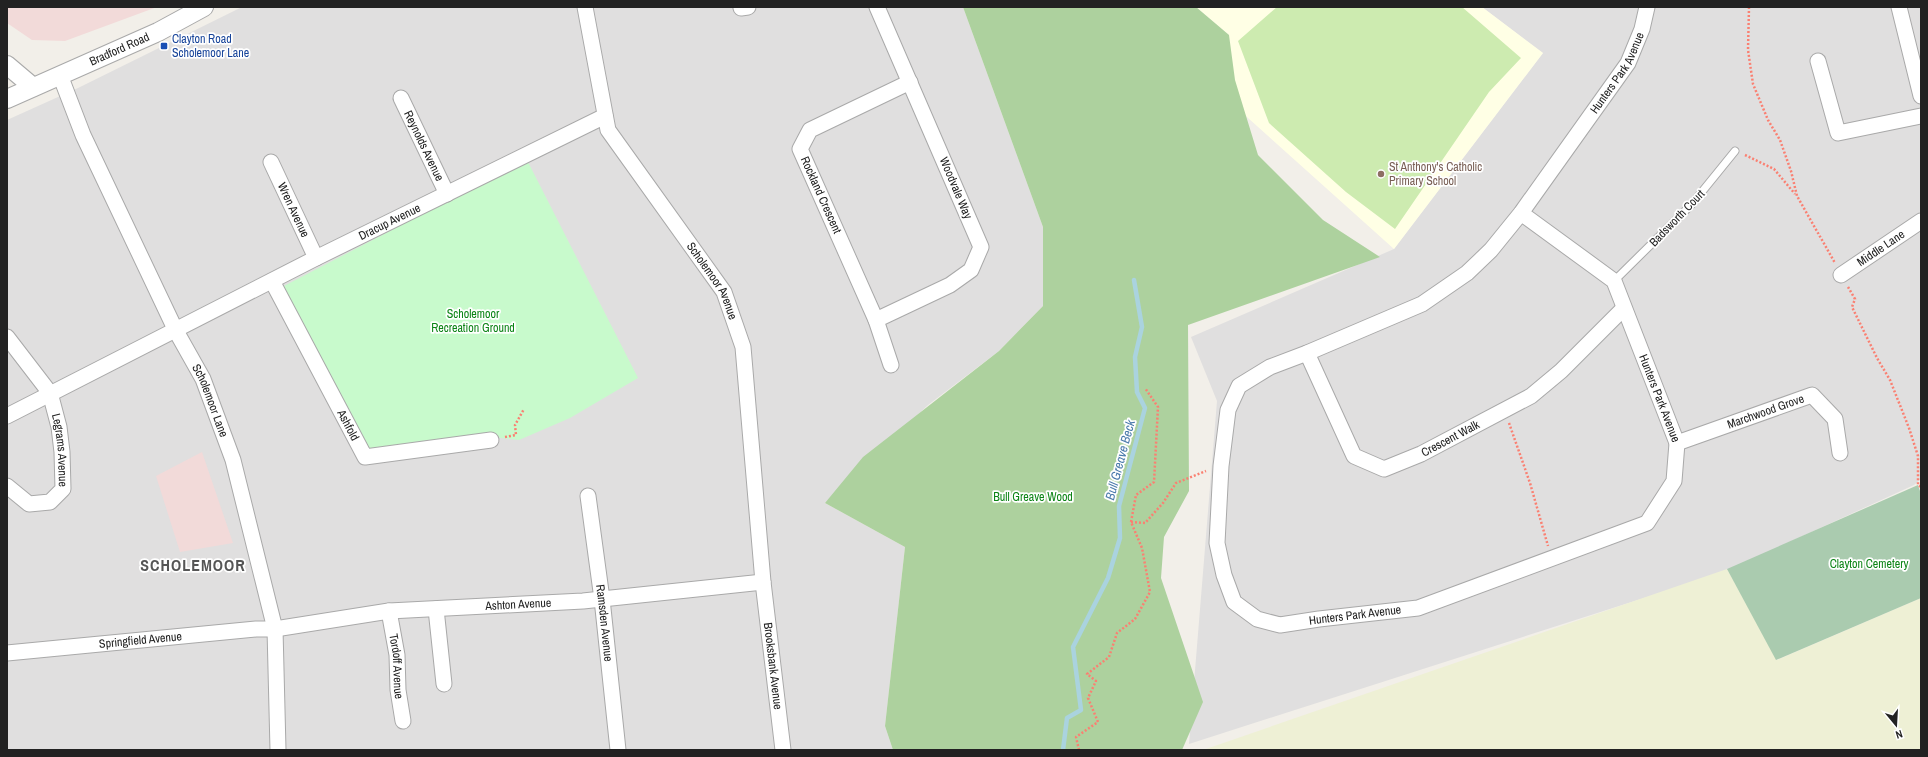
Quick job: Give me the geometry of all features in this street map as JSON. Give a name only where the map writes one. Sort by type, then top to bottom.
[{"type":"street","name":"Bradford Road","points":[[7,99],[158,32],[204,7]]},
{"type":"street","name":"Scholemoor Avenue","points":[[585,7],[608,130],[724,292],[743,347],[763,582]]},
{"type":"street","name":"Woodvale Way","points":[[876,320],[950,285],[971,270],[981,247],[877,7]]},
{"type":"street","name":"Hunters Park Avenue","points":[[1614,281],[1677,443],[1674,480],[1647,523],[1552,560],[1418,608],[1280,625],[1257,619],[1234,602],[1224,575],[1217,543],[1221,466],[1228,410],[1239,386],[1270,367],[1307,354],[1422,304],[1467,273],[1491,250],[1521,213],[1628,63],[1642,29],[1647,7]]},
{"type":"street","points":[[1899,7],[1921,96]]},
{"type":"street","points":[[1818,61],[1838,133],[1921,116]]},
{"type":"street","points":[[7,65],[33,87]]},
{"type":"street","name":"Scholemoor Lane","points":[[60,75],[83,135],[176,330],[203,379],[233,460],[275,629],[278,750]]},
{"type":"street","name":"Rockland Crescent","points":[[891,365],[876,320],[800,149],[810,130],[910,82]]},
{"type":"street","name":"Reynolds Avenue","points":[[400,98],[447,194]]},
{"type":"street","name":"Dracup Avenue","points":[[176,330],[316,258],[605,116]]},
{"type":"street","name":"Wren Avenue","points":[[271,162],[316,258]]},
{"type":"street","points":[[1521,213],[1614,281]]},
{"type":"street","name":"Middle Lane","points":[[1842,275],[1921,221]]},
{"type":"street","name":"Ashfold","points":[[272,281],[365,457],[492,440]]},
{"type":"street","name":"Crescent Walk","points":[[1307,354],[1354,456],[1384,469],[1421,454],[1531,396],[1555,376],[1624,308]]},
{"type":"street","name":"Legrams Avenue","points":[[7,416],[176,330]]},
{"type":"street","name":"Legrams Avenue","points":[[7,337],[50,393],[59,428],[63,489],[50,502],[29,504],[7,486]]},
{"type":"street","name":"Marchwood Grove","points":[[1677,443],[1812,395],[1835,419],[1840,453]]},
{"type":"street","name":"Ramsden Avenue","points":[[588,496],[602,599],[618,750]]},
{"type":"street","name":"Ashton Avenue","points":[[275,629],[389,611],[602,599],[763,582]]},
{"type":"street","name":"Brooksbank Avenue","points":[[763,582],[784,750]]},
{"type":"street","points":[[436,609],[444,684]]},
{"type":"street","name":"Tordoff Avenue","points":[[389,611],[396,654],[398,690],[403,721]]},
{"type":"street","name":"Springfield Avenue","points":[[7,654],[248,629],[275,629]]},
{"type":"lane","name":"Badsworth Court","points":[[1614,281],[1692,204],[1735,151]]},
{"type":"path","points":[[1749,7],[1748,50],[1753,84],[1768,120],[1780,140],[1791,171],[1797,196]]},
{"type":"path","points":[[1735,151],[1774,170],[1797,196],[1842,275],[1855,299],[1852,307],[1877,358],[1890,380],[1909,428],[1918,456],[1918,485],[1921,487]]},
{"type":"path","points":[[1079,750],[1076,737],[1098,722],[1088,698],[1096,681],[1087,674],[1110,657],[1117,633],[1135,619],[1150,592],[1142,548],[1131,522],[1136,495],[1154,482],[1158,407],[1145,388]]},
{"type":"path","points":[[492,440],[516,435],[516,425],[524,409]]},
{"type":"path","points":[[1504,409],[1530,483],[1552,560]]},
{"type":"path","points":[[1131,522],[1145,523],[1163,503],[1176,483],[1221,466]]},
{"type":"shaded area","points":[[7,7],[157,7],[65,41],[32,40],[7,23]]},
{"type":"shaded area","points":[[242,7],[963,7],[1043,227],[1043,306],[999,351],[928,405],[825,503],[905,547],[885,726],[893,750],[7,750],[7,120],[78,88]]},
{"type":"shaded area","name":"St Anthony's Catholic Primary School","points":[[1196,7],[1482,7],[1543,53],[1394,249],[1228,100],[1229,35]]},
{"type":"shaded area","points":[[1482,7],[1921,7],[1921,479],[1914,485],[1722,573],[1189,744],[1217,401],[1191,337],[1394,249],[1543,53]]},
{"type":"shaded area","points":[[202,452],[233,543],[180,552],[156,476]]},
{"type":"shaded area","points":[[1727,569],[1777,660],[1921,598],[1921,750],[1203,750]]},
{"type":"green space","name":"Bull Greave Wood","points":[[963,7],[1196,7],[1229,35],[1235,80],[1258,155],[1323,220],[1380,257],[1188,325],[1189,491],[1164,537],[1161,578],[1203,702],[1182,750],[893,750],[885,726],[905,547],[825,503],[863,457],[999,351],[1043,306],[1043,227]]},
{"type":"green space","name":"St Anthony's Catholic Primary School","points":[[1277,7],[1462,7],[1521,58],[1489,92],[1395,229],[1346,192],[1269,123],[1238,41]]},
{"type":"green space","name":"Scholemoor Recreation Ground","points":[[528,162],[638,378],[570,418],[519,440],[493,437],[366,453],[280,288],[448,201]]},
{"type":"green space","name":"Clayton Cemetery","points":[[1918,485],[1921,494],[1921,598],[1776,660],[1727,569]]},
{"type":"waterway","name":"Bull Greave Beck","points":[[1063,750],[1067,718],[1081,710],[1073,647],[1108,578],[1120,538],[1119,506],[1145,408],[1137,392],[1135,357],[1142,327],[1134,280]]},
{"type":"place","name":"Clayton Road Scholemoor Lane","points":[[164,46]]},
{"type":"place","name":"St Anthony's Catholic Primary School","points":[[1381,174]]},
{"type":"district","name":"SCHOLEMOOR","points":[[193,565]]}]
